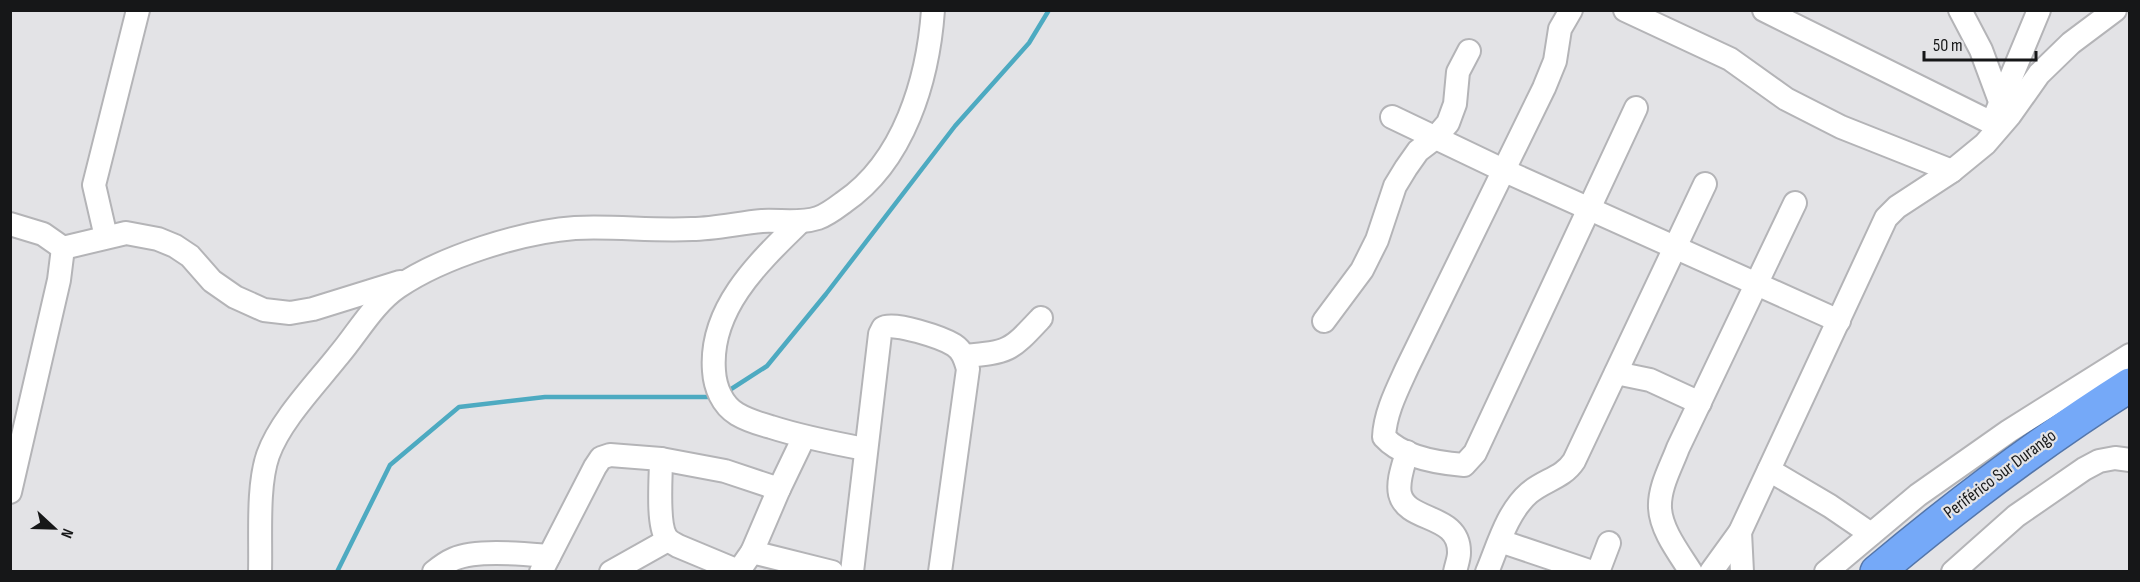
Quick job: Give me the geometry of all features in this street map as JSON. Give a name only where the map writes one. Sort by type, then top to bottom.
[{"type":"highway","name":"Periférico Sur Durango","points":[[1877,572],[1942,517],[2004,470],[2130,385]]},
{"type":"street","points":[[106,237],[94,185],[138,10]]},
{"type":"street","points":[[260,572],[263,470],[274,440],[376,309],[395,289],[411,279],[503,241],[537,234],[575,228],[691,230],[762,221],[801,221],[819,218],[855,195],[876,174],[890,155],[901,134],[926,64],[933,10]]},
{"type":"street","points":[[1571,10],[1560,29],[1552,72],[1407,368],[1384,425],[1384,437],[1391,445],[1445,464],[1464,465],[1469,461],[1482,442],[1636,108]]},
{"type":"street","points":[[1625,10],[1730,59],[1786,99],[1841,127],[1952,171]]},
{"type":"street","points":[[1764,10],[1992,124]]},
{"type":"street","points":[[1960,10],[1981,50],[1992,124]]},
{"type":"street","points":[[1711,572],[1740,531],[1886,219],[1897,207],[1952,171],[1992,124],[2039,10]]},
{"type":"street","points":[[1992,124],[2010,115],[2039,74],[2071,43],[2115,10]]},
{"type":"street","points":[[1324,321],[1362,270],[1377,240],[1400,177],[1418,151],[1435,138],[1448,123],[1455,104],[1458,72],[1468,51]]},
{"type":"street","points":[[1392,117],[1505,171],[1839,321]]},
{"type":"street","points":[[1487,572],[1515,510],[1528,493],[1569,469],[1706,184]]},
{"type":"street","points":[[1691,572],[1665,528],[1660,508],[1663,486],[1678,448],[1795,203]]},
{"type":"street","points":[[801,221],[759,262],[741,286],[714,343],[714,382],[723,401],[736,414],[804,437],[865,449]]},
{"type":"street","points":[[10,224],[43,234],[63,248],[126,232],[158,239],[190,256],[212,281],[235,297],[264,310],[290,313],[313,309],[411,279]]},
{"type":"street","points":[[10,492],[59,280],[63,248]]},
{"type":"street","points":[[964,356],[1006,350],[1041,318]]},
{"type":"street","points":[[852,572],[880,334],[883,328],[893,325],[954,345],[964,356],[968,369],[940,572]]},
{"type":"street","points":[[1826,572],[1918,495],[2009,431],[2130,355]]},
{"type":"street","points":[[1616,373],[1650,380],[1700,403]]},
{"type":"street","points":[[759,560],[778,489],[804,437]]},
{"type":"street","points":[[1407,452],[1402,468],[1400,495],[1407,505],[1419,513],[1442,522],[1455,535],[1459,552],[1455,572]]},
{"type":"street","points":[[434,572],[455,558],[476,555],[507,553],[545,563],[601,458],[610,455],[622,454],[661,459],[725,471],[778,489]]},
{"type":"street","points":[[1953,572],[2016,516],[2084,469],[2099,460],[2115,458],[2130,460]]},
{"type":"street","points":[[661,459],[662,525],[668,540],[738,571],[759,560],[832,572]]},
{"type":"street","points":[[1769,470],[1830,506],[1870,534]]},
{"type":"street","points":[[1740,531],[1742,572]]},
{"type":"street","points":[[611,572],[668,540]]},
{"type":"street","points":[[1500,541],[1592,572]]},
{"type":"street","points":[[1598,572],[1609,543]]},
{"type":"waterway","points":[[725,393],[767,366],[826,294],[955,126],[1029,43],[1049,10]]},
{"type":"waterway","points":[[337,572],[390,465],[459,407],[545,397],[715,397]]}]
